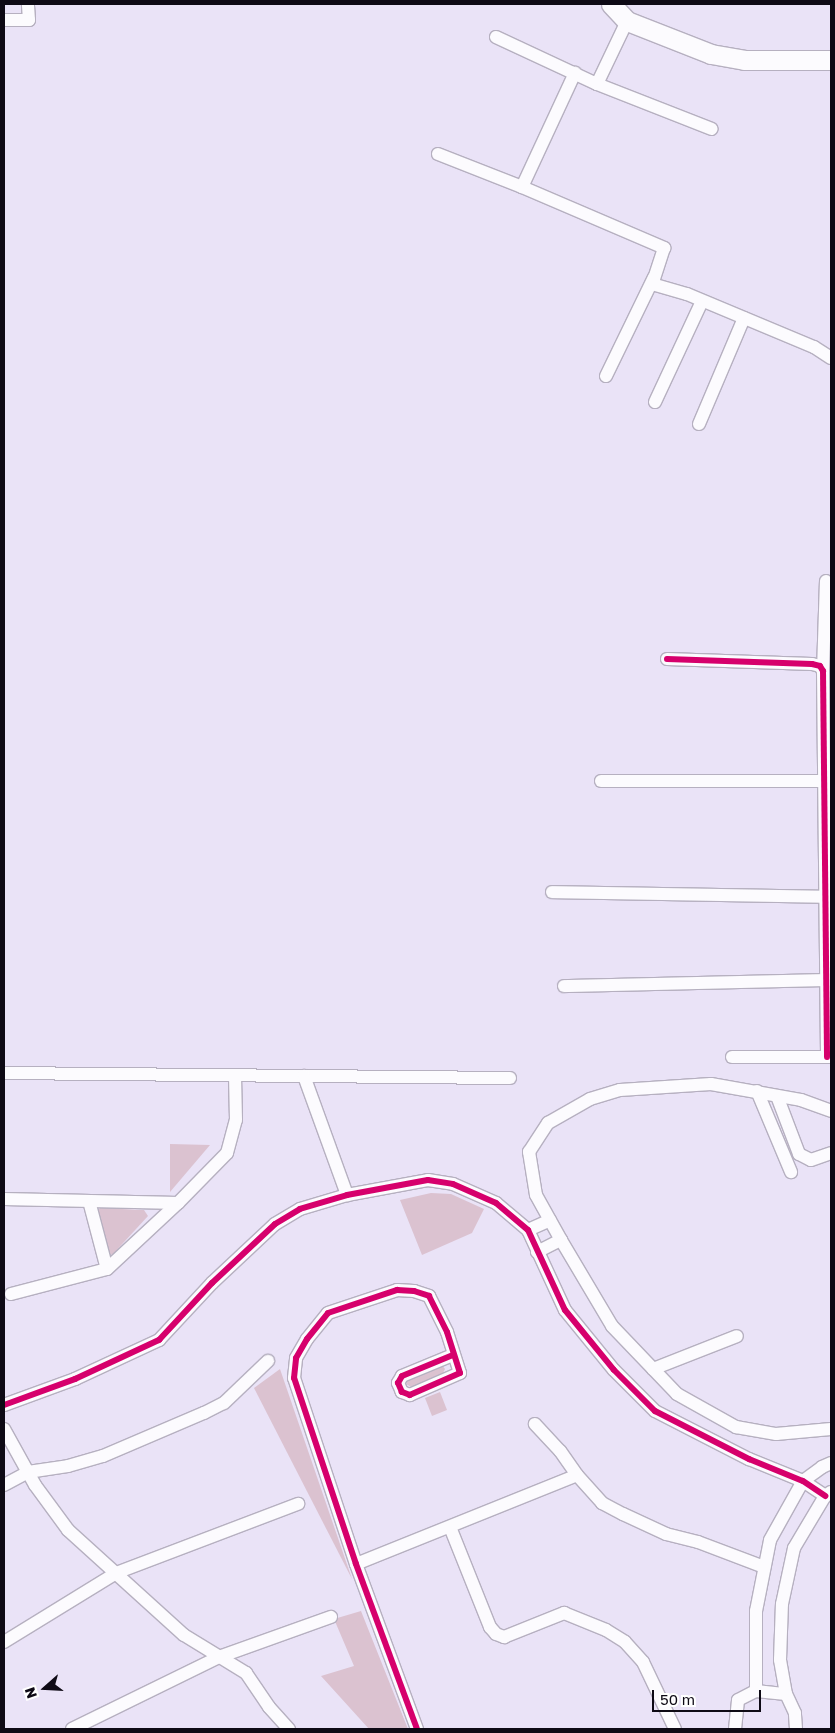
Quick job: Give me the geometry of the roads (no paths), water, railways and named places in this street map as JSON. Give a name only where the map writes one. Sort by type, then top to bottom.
[{"type":"street","points":[[4,20],[28,20],[28,4]]},
{"type":"street","points":[[611,4],[627,21],[711,54],[744,60],[831,60]]},
{"type":"street","points":[[597,84],[627,21]]},
{"type":"street","points":[[496,37],[597,84],[712,129]]},
{"type":"street","points":[[522,187],[575,73]]},
{"type":"street","points":[[438,154],[522,187],[664,248],[652,284],[744,318],[814,347],[831,358]]},
{"type":"street","points":[[606,376],[656,274]]},
{"type":"street","points":[[655,402],[702,301]]},
{"type":"street","points":[[699,424],[744,318]]},
{"type":"street","points":[[732,1057],[829,1057],[828,780],[823,671],[826,582]]},
{"type":"street","points":[[666,659],[812,664],[820,666],[823,671]]},
{"type":"street","points":[[601,781],[828,780]]},
{"type":"street","points":[[552,892],[828,897]]},
{"type":"street","points":[[564,986],[828,980]]},
{"type":"street","points":[[4,1072],[510,1078]]},
{"type":"street","points":[[11,1294],[107,1269],[178,1203],[227,1153],[236,1120],[235,1075]]},
{"type":"street","points":[[304,1076],[347,1195]]},
{"type":"street","points":[[831,1110],[801,1100],[711,1084],[620,1090],[590,1099],[548,1123],[529,1152],[536,1195],[612,1326],[676,1394],[736,1426],[776,1434],[831,1429]]},
{"type":"street","points":[[757,1091],[791,1172]]},
{"type":"street","points":[[777,1096],[800,1154],[811,1160],[831,1153]]},
{"type":"street","points":[[4,1405],[75,1379],[159,1340],[212,1283],[275,1224],[300,1209],[347,1195],[428,1180],[453,1184],[496,1203],[528,1230],[565,1310],[614,1370],[655,1411],[714,1442],[828,1494],[794,1548],[782,1604],[780,1660],[786,1694],[794,1713],[796,1729]]},
{"type":"street","points":[[4,1199],[178,1203]]},
{"type":"street","points":[[89,1201],[107,1269]]},
{"type":"street","points":[[528,1230],[550,1220]]},
{"type":"street","points":[[537,1252],[561,1240]]},
{"type":"street","points":[[417,1729],[356,1564],[294,1378],[296,1358],[307,1339],[328,1313],[397,1290],[414,1290],[429,1296],[446,1332],[460,1370],[459,1375],[410,1395],[402,1392],[398,1384],[402,1376],[453,1355]]},
{"type":"street","points":[[653,1369],[737,1336]]},
{"type":"street","points":[[4,1485],[28,1472],[68,1466],[103,1456],[204,1413],[224,1403],[268,1361]]},
{"type":"street","points":[[535,1424],[560,1451],[577,1475],[602,1503],[666,1534],[698,1542],[764,1567]]},
{"type":"street","points":[[4,1429],[28,1472],[68,1530],[184,1635],[246,1673],[269,1707],[289,1729]]},
{"type":"street","points":[[756,1691],[756,1611],[770,1540],[803,1482],[822,1467],[831,1463]]},
{"type":"street","points":[[356,1564],[577,1475]]},
{"type":"street","points":[[4,1642],[116,1573],[298,1504]]},
{"type":"street","points":[[450,1527],[490,1626],[496,1634],[504,1637],[564,1614],[606,1630],[625,1642],[643,1662],[675,1729]]},
{"type":"street","points":[[72,1729],[219,1656],[331,1617]]},
{"type":"street","points":[[735,1729],[738,1700],[756,1691],[786,1694]]}]
